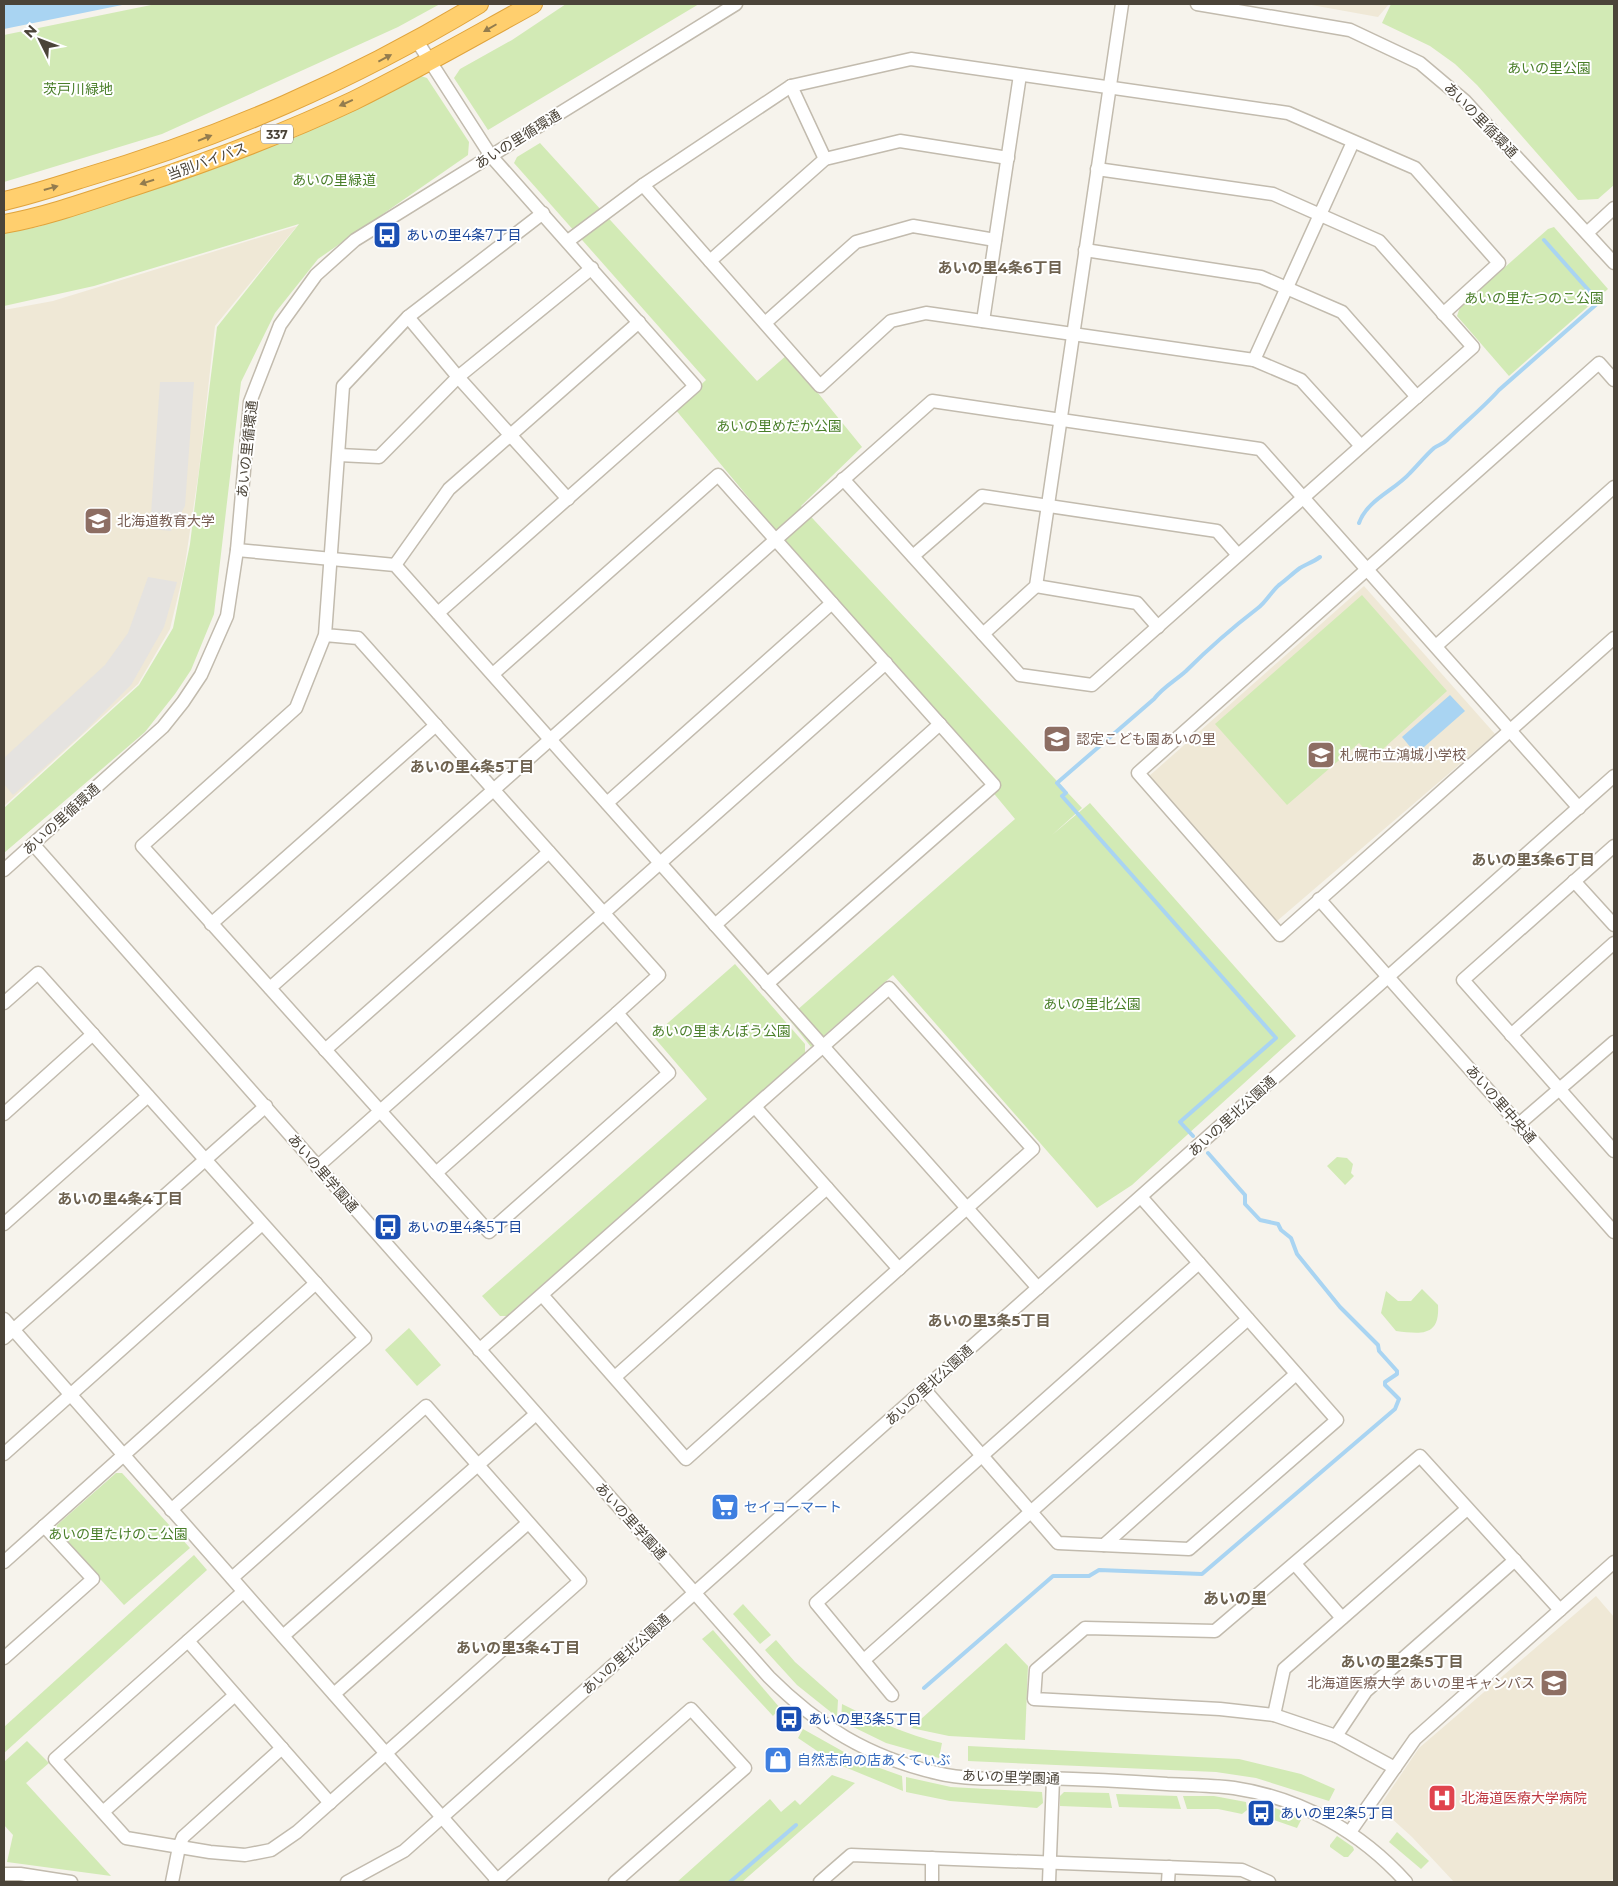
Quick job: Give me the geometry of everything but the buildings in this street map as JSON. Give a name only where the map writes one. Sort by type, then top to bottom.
[{"type":"highway","name":"当別バイパス","points":[[4,201],[193,143],[343,80],[417,41],[479,4]]},
{"type":"highway","name":"当別バイパス","points":[[4,224],[114,193],[210,161],[352,101],[430,62],[532,4]]},
{"type":"street","name":"あいの里循環通","points":[[4,870],[163,727],[201,675],[227,616],[236,550],[250,402],[280,325],[316,275],[355,240],[736,4]]},
{"type":"street","points":[[983,634],[1036,586],[1059,419],[1122,4]]},
{"type":"street","name":"あいの里循環通","points":[[1197,4],[1350,30],[1420,63],[1466,101],[1614,263]]},
{"type":"street","points":[[417,41],[491,156],[695,386],[438,613]]},
{"type":"street","points":[[568,241],[643,185],[792,86],[911,59],[1288,113],[1415,168],[1499,263],[1443,314]]},
{"type":"street","points":[[983,321],[1020,75]]},
{"type":"street","points":[[792,86],[825,159]]},
{"type":"street","points":[[710,260],[825,159],[900,141],[1008,158]]},
{"type":"street","points":[[1254,360],[1353,142]]},
{"type":"street","points":[[843,479],[1020,675],[1092,685],[1473,347],[1379,241],[1273,194],[1097,169]]},
{"type":"street","points":[[643,185],[820,386],[891,322],[926,313],[1254,360],[1300,380],[1361,446]]},
{"type":"street","points":[[1587,233],[1614,208]]},
{"type":"street","points":[[543,213],[408,317],[343,386],[326,635],[296,708],[142,846],[489,1232],[669,1073],[617,1013]]},
{"type":"street","points":[[765,323],[856,242],[913,226],[995,240]]},
{"type":"street","points":[[1085,250],[1261,277],[1342,312],[1417,397]]},
{"type":"street","points":[[339,455],[378,457],[458,377],[592,268]]},
{"type":"street","points":[[408,317],[458,377],[568,499]]},
{"type":"street","points":[[395,564],[449,489],[640,322]]},
{"type":"street","points":[[1614,380],[1600,363],[1138,773],[1280,935],[1614,638]]},
{"type":"street","points":[[270,988],[932,401],[1260,449],[1579,808]]},
{"type":"street","points":[[493,674],[718,475],[886,663],[994,785],[768,984]]},
{"type":"street","points":[[1436,646],[1614,487]]},
{"type":"street","points":[[913,556],[982,496],[1217,531],[1238,556]]},
{"type":"street","points":[[236,550],[331,560],[395,564],[1038,1288]]},
{"type":"street","points":[[1036,586],[1137,603],[1158,626]]},
{"type":"street","points":[[607,803],[832,603]]},
{"type":"street","points":[[326,635],[358,638],[659,975],[436,1173]]},
{"type":"street","points":[[317,1167],[886,663]]},
{"type":"street","points":[[715,925],[940,724]]},
{"type":"street","points":[[211,924],[436,725]]},
{"type":"street","name":"あいの里北公園通","points":[[347,1882],[404,1851],[443,1817],[1614,776]]},
{"type":"street","name":"あいの里学園通","points":[[33,844],[769,1677],[795,1703],[823,1725],[861,1747],[899,1763],[939,1774],[1234,1788],[1271,1796],[1316,1813],[1350,1832],[1372,1848],[1406,1882]]},
{"type":"street","points":[[1613,1145],[1560,1090],[1463,980],[1614,846]]},
{"type":"street","points":[[325,1050],[549,852]]},
{"type":"street","points":[[1574,880],[1614,925]]},
{"type":"street","name":"あいの里中央通","points":[[1319,899],[1614,1232]]},
{"type":"street","points":[[1511,1035],[1614,943]]},
{"type":"street","points":[[4,1003],[38,973],[206,1158],[262,1224],[365,1338],[171,1510]]},
{"type":"street","points":[[479,1350],[889,988],[1033,1149],[686,1459],[542,1295]]},
{"type":"street","points":[[4,1114],[93,1034]]},
{"type":"street","points":[[1519,1124],[1614,1042]]},
{"type":"street","points":[[4,1224],[148,1096]]},
{"type":"street","points":[[9,1334],[266,1106]]},
{"type":"street","points":[[755,1107],[899,1269]]},
{"type":"street","points":[[615,1377],[827,1188]]},
{"type":"street","points":[[924,1389],[1058,1542],[1189,1549],[1336,1420],[1141,1197]]},
{"type":"street","points":[[4,1454],[262,1224]]},
{"type":"street","points":[[892,1695],[816,1603],[1199,1263]]},
{"type":"street","points":[[4,1562],[316,1283]]},
{"type":"street","points":[[4,1319],[9,1334],[70,1396],[443,1817],[497,1882],[691,1708],[744,1768],[615,1882]]},
{"type":"street","points":[[864,1660],[1248,1319]]},
{"type":"street","points":[[1104,1545],[1296,1374]]},
{"type":"street","points":[[232,1578],[426,1406],[580,1581],[297,1832],[271,1850],[245,1855],[126,1838],[55,1759],[243,1592]]},
{"type":"street","points":[[283,1636],[536,1414]]},
{"type":"street","points":[[1395,1768],[1336,1736],[1274,1715],[1220,1709],[1034,1699],[1036,1670],[1085,1628],[1216,1631],[1420,1456],[1560,1610]]},
{"type":"street","points":[[1274,1715],[1284,1669],[1467,1508]]},
{"type":"street","points":[[334,1694],[528,1523]]},
{"type":"street","points":[[4,1658],[92,1579],[44,1526]]},
{"type":"street","points":[[1336,1736],[1366,1691],[1515,1560]]},
{"type":"street","points":[[1350,1832],[1415,1739],[1614,1562]]},
{"type":"street","points":[[1295,1564],[1342,1618]]},
{"type":"street","points":[[188,1640],[330,1802]]},
{"type":"street","points":[[103,1812],[235,1695]]},
{"type":"street","points":[[172,1882],[179,1847],[183,1837],[282,1748]]},
{"type":"street","points":[[1050,1882],[1053,1779]]},
{"type":"street","points":[[820,1882],[851,1855],[1242,1870],[1269,1882]]},
{"type":"street","points":[[932,1858],[932,1882]]},
{"type":"street","points":[[1168,1882],[1169,1867]]},
{"type":"street","points":[[4,1874],[20,1874],[71,1882]]},
{"type":"shaded area","points":[[1306,4],[1389,4],[1378,17]]},
{"type":"shaded area","name":"北海道教育大学","points":[[297,226],[215,326],[199,470],[184,571],[170,629],[138,684],[4,806],[4,310],[53,301]]},
{"type":"shaded area","points":[[160,382],[194,382],[185,506],[171,531],[150,529]]},
{"type":"shaded area","points":[[148,577],[177,582],[164,627],[131,685],[82,734],[13,795],[4,784],[4,758],[105,665],[128,633]]},
{"type":"shaded area","name":"札幌市立鴻城小学校","points":[[1364,586],[1495,734],[1277,921],[1148,777]]},
{"type":"shaded area","name":"北海道医療大学 あいの里キャンパス","points":[[1596,1596],[1614,1617],[1614,1878],[1609,1882],[1454,1882],[1412,1837],[1379,1807],[1419,1748]]},
{"type":"green space","name":"茨戸川緑地","points":[[156,4],[440,4],[398,27],[162,134],[4,182],[4,35]]},
{"type":"green space","points":[[566,4],[699,4],[488,130],[454,78],[460,69],[512,40]]},
{"type":"green space","name":"あいの里公園","points":[[1391,4],[1614,4],[1614,185],[1598,199],[1578,200],[1477,85],[1455,64],[1430,46],[1382,23]]},
{"type":"green space","name":"あいの里緑道","points":[[421,76],[427,78],[469,142],[468,155],[318,259],[275,313],[241,382],[214,614],[191,670],[145,732],[4,853],[4,808],[139,685],[173,628],[190,544],[217,327],[299,224],[94,286],[4,306],[4,233],[38,227],[292,139]]},
{"type":"green space","points":[[540,143],[757,381],[787,355],[862,447],[801,506],[1082,808],[1052,835],[1090,803],[1296,1036],[1132,1185],[1097,1208],[893,975],[811,1047],[788,1018],[1015,819],[675,409],[706,380],[514,163],[517,157]]},
{"type":"green space","name":"あいの里たつのこ公園","points":[[1554,227],[1608,289],[1509,376],[1457,316],[1460,307],[1548,229]]},
{"type":"green space","points":[[1362,595],[1447,691],[1373,758],[1359,743],[1287,805],[1215,724]]},
{"type":"green space","name":"あいの里まんぼう公園","points":[[735,964],[805,1044],[805,1053],[507,1316],[500,1316],[482,1296],[707,1099],[653,1036]]},
{"type":"green space","points":[[1337,1157],[1347,1158],[1353,1164],[1351,1173],[1354,1176],[1345,1185],[1327,1166]]},
{"type":"green space","points":[[1422,1289],[1438,1305],[1436,1323],[1432,1328],[1421,1333],[1396,1331],[1381,1313],[1386,1291],[1398,1301],[1411,1301]]},
{"type":"green space","points":[[409,1328],[441,1365],[417,1386],[385,1350]]},
{"type":"green space","name":"あいの里たけのこ公園","points":[[116,1473],[122,1473],[190,1548],[124,1605],[56,1531],[57,1525]]},
{"type":"green space","points":[[194,1555],[207,1570],[4,1753],[4,1727]]},
{"type":"green space","points":[[743,1604],[771,1635],[760,1644],[733,1614]]},
{"type":"green space","points":[[713,1630],[780,1708],[773,1716],[702,1639]]},
{"type":"green space","points":[[776,1640],[795,1662],[838,1700],[837,1717],[797,1685],[765,1650]]},
{"type":"green space","points":[[1006,1643],[1028,1666],[1025,1740],[949,1736],[911,1728]]},
{"type":"green space","points":[[842,1704],[903,1731],[942,1743],[939,1758],[886,1743],[841,1721]]},
{"type":"green space","points":[[803,1729],[860,1761],[902,1776],[903,1791],[835,1763],[798,1738]]},
{"type":"green space","points":[[27,1741],[49,1763],[26,1783],[111,1876],[7,1862],[13,1835],[4,1825],[4,1762]]},
{"type":"green space","points":[[968,1746],[1239,1759],[1301,1774],[1335,1789],[1329,1801],[1256,1778],[1216,1772],[968,1761]]},
{"type":"green space","points":[[832,1775],[855,1783],[742,1882],[677,1882],[770,1799],[781,1812],[795,1800],[800,1805]]},
{"type":"green space","points":[[906,1777],[951,1787],[1042,1792],[1043,1803],[1037,1808],[950,1801],[906,1792]]},
{"type":"green space","points":[[1064,1792],[1109,1793],[1112,1808],[1060,1806],[1060,1796]]},
{"type":"green space","points":[[1116,1794],[1177,1796],[1181,1809],[1119,1807]]},
{"type":"green space","points":[[1183,1796],[1214,1796],[1246,1802],[1247,1810],[1242,1814],[1218,1809],[1187,1809]]},
{"type":"green space","points":[[1275,1808],[1299,1817],[1301,1820],[1297,1828],[1271,1819]]},
{"type":"green space","points":[[1397,1832],[1429,1861],[1421,1869],[1389,1842]]},
{"type":"green space","points":[[1337,1836],[1353,1847],[1354,1850],[1348,1857],[1344,1857],[1330,1847]]},
{"type":"water","points":[[4,4],[127,4],[4,29]]},
{"type":"water","points":[[1450,695],[1465,711],[1416,754],[1402,737]]},
{"type":"waterway","points":[[1359,523],[1368,508],[1404,479],[1434,448],[1445,441],[1499,390],[1599,302],[1544,240]]},
{"type":"waterway","points":[[1193,1136],[1180,1122],[1276,1038],[1062,796],[1066,793],[1057,783],[1186,671],[1221,638],[1261,606],[1279,585],[1300,568],[1320,557]]},
{"type":"waterway","points":[[924,1688],[1053,1576],[1089,1576],[1099,1570],[1202,1574],[1395,1409],[1399,1399],[1385,1385],[1385,1382],[1397,1374],[1397,1371],[1379,1351],[1378,1345],[1340,1307],[1297,1254],[1291,1238],[1281,1230],[1278,1224],[1260,1220],[1245,1204],[1245,1195],[1208,1153]]},
{"type":"waterway","points":[[730,1882],[796,1825]]},
{"type":"place","name":"あいの里4条7丁目","points":[[387,235]]},
{"type":"place","name":"北海道教育大学","points":[[98,521]]},
{"type":"place","name":"認定こども園あいの里","points":[[1057,739]]},
{"type":"place","name":"札幌市立鴻城小学校","points":[[1321,755]]},
{"type":"place","name":"あいの里4条5丁目","points":[[388,1227]]},
{"type":"place","name":"セイコーマート","points":[[725,1507]]},
{"type":"place","name":"北海道医療大学 あいの里キャンパス","points":[[1554,1683]]},
{"type":"place","name":"あいの里3条5丁目","points":[[789,1719]]},
{"type":"place","name":"自然志向の店あくてぃぶ","points":[[778,1760]]},
{"type":"place","name":"北海道医療大学病院","points":[[1442,1798]]},
{"type":"place","name":"あいの里2条5丁目","points":[[1261,1813]]},
{"type":"district","name":"あいの里4条6丁目","points":[[1000,267]]},
{"type":"district","name":"あいの里4条5丁目","points":[[472,766]]},
{"type":"district","name":"あいの里3条6丁目","points":[[1533,859]]},
{"type":"district","name":"あいの里4条4丁目","points":[[120,1198]]},
{"type":"district","name":"あいの里3条5丁目","points":[[989,1320]]},
{"type":"district","name":"あいの里","points":[[1235,1598]]},
{"type":"district","name":"あいの里3条4丁目","points":[[518,1647]]},
{"type":"district","name":"あいの里2条5丁目","points":[[1402,1661]]},
{"type":"park label","name":"あいの里めだか公園","points":[[779,426]]},
{"type":"park label","name":"あいの里北公園","points":[[1092,1004]]}]
